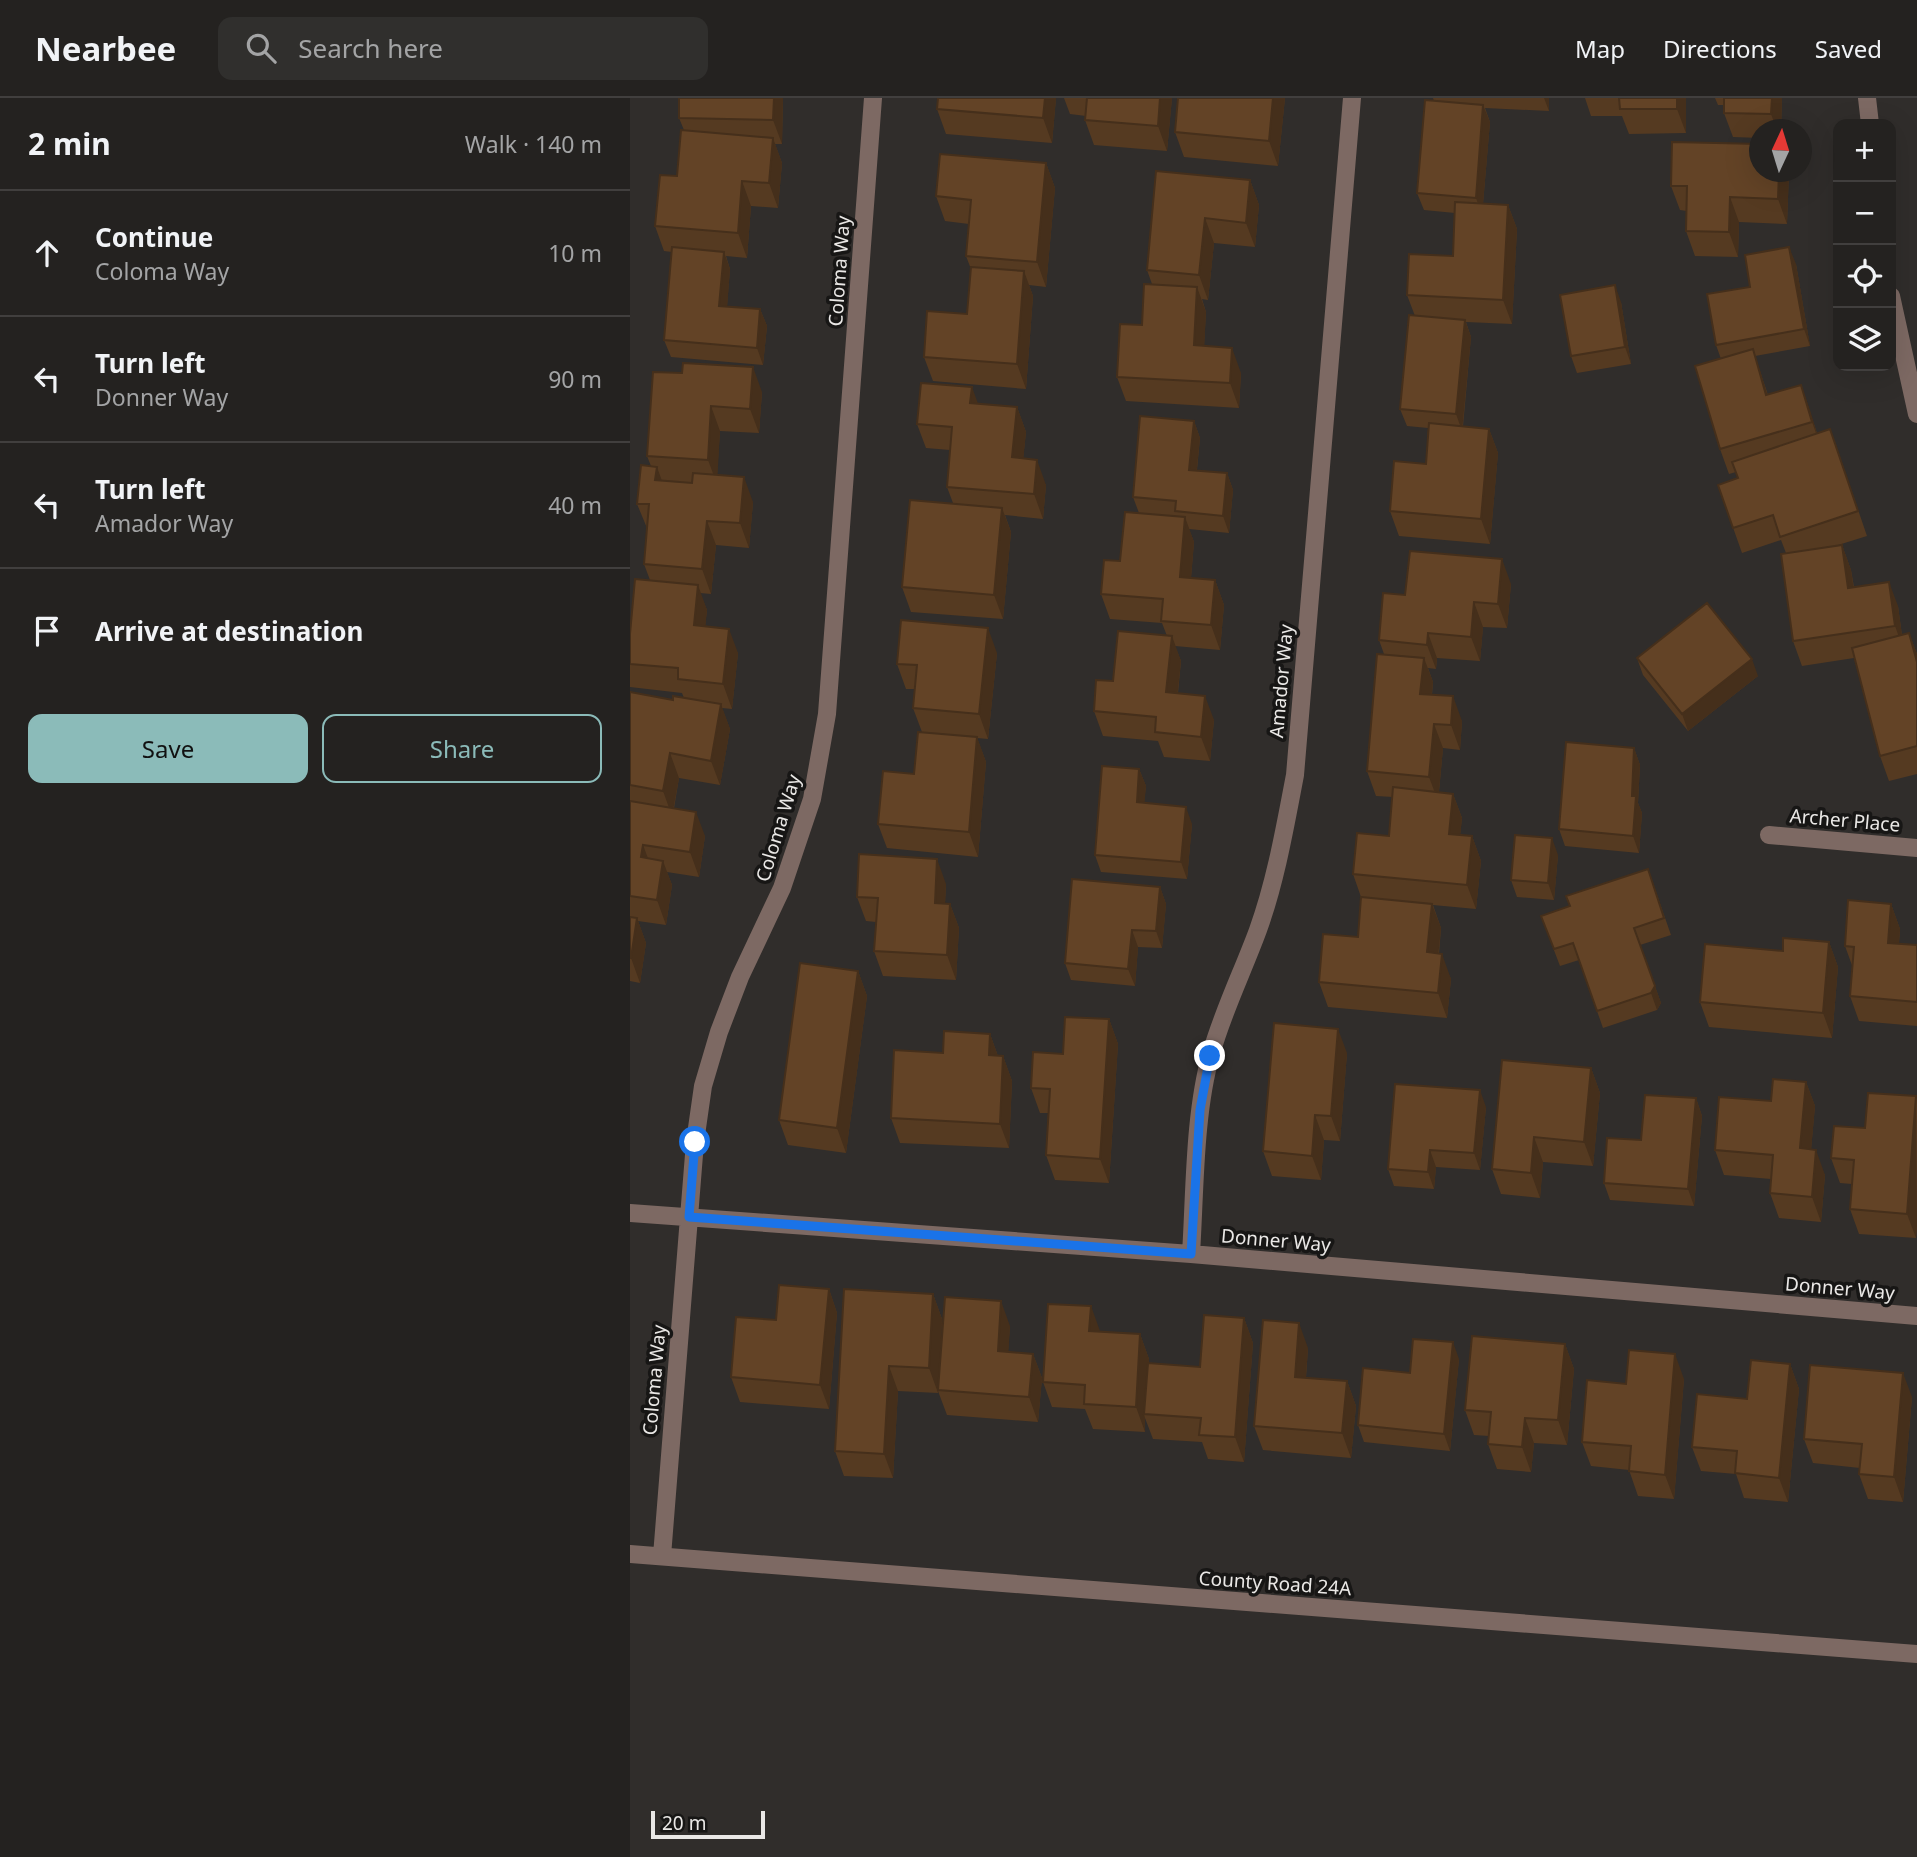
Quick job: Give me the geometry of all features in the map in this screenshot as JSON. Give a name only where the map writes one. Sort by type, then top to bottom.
[{"type":"street","name":"Coloma Way","points":[[662,1556],[695,1142],[703,1086],[740,976],[782,888],[808,812],[827,714],[873,98]]},
{"type":"street","name":"Amador Way","points":[[1191,1254],[1200,1110],[1210,1056],[1258,928],[1282,846],[1295,775],[1352,98]]},
{"type":"street","points":[[1867,98],[1869,119]]},
{"type":"street","points":[[1894,308],[1917,414]]},
{"type":"street","name":"Archer Place","points":[[1769,835],[1917,848]]},
{"type":"street","name":"Donner Way","points":[[630,1213],[1191,1254],[1917,1316]]},
{"type":"street","name":"County Road 24A","points":[[630,1554],[1917,1654]]},
{"type":"building","points":[[679,98],[774,98],[773,120],[679,118]]},
{"type":"building","points":[[938,98],[1045,98],[1043,118],[937,109]]},
{"type":"building","points":[[1087,98],[1160,98],[1158,126],[1085,120]]},
{"type":"building","points":[[1178,98],[1273,98],[1269,141],[1175,132]]},
{"type":"building","points":[[1619,98],[1677,98],[1677,109],[1620,109]]},
{"type":"building","points":[[1724,98],[1772,98],[1771,114],[1724,113]]},
{"type":"building","points":[[1425,100],[1483,105],[1476,198],[1417,193]]},
{"type":"building","points":[[681,130],[773,138],[769,183],[742,181],[738,233],[655,226],[660,175],[677,176]]},
{"type":"building","points":[[1672,142],[1749,144],[1749,182],[1779,182],[1778,199],[1730,197],[1729,232],[1686,231],[1687,186],[1671,186]]},
{"type":"building","points":[[940,154],[1046,163],[1037,262],[966,256],[971,200],[936,196]]},
{"type":"building","points":[[1156,171],[1250,180],[1246,223],[1205,218],[1199,275],[1147,270]]},
{"type":"building","points":[[1455,202],[1508,205],[1503,300],[1407,295],[1409,254],[1453,256]]},
{"type":"building","points":[[672,247],[724,252],[719,306],[760,309],[757,348],[664,340]]},
{"type":"building","points":[[1789,247],[1804,329],[1716,345],[1707,294],[1750,287],[1745,255]]},
{"type":"building","points":[[971,267],[1024,271],[1017,364],[924,357],[927,311],[967,314]]},
{"type":"building","points":[[1144,284],[1197,287],[1194,345],[1232,348],[1230,383],[1117,377],[1120,324],[1142,325]]},
{"type":"building","points":[[1615,285],[1625,347],[1571,356],[1560,295]]},
{"type":"building","points":[[1409,315],[1465,320],[1456,414],[1400,409]]},
{"type":"building","points":[[1753,349],[1766,395],[1801,385],[1812,422],[1720,449],[1695,366]]},
{"type":"building","points":[[683,363],[753,367],[750,409],[711,406],[708,460],[647,456],[653,372],[682,373]]},
{"type":"building","points":[[921,383],[972,387],[970,403],[1017,407],[1012,457],[1037,460],[1034,494],[947,487],[952,427],[917,424]]},
{"type":"building","points":[[1140,416],[1194,421],[1189,470],[1227,473],[1223,516],[1175,511],[1176,501],[1133,497]]},
{"type":"building","points":[[1429,423],[1489,429],[1481,519],[1390,511],[1394,461],[1426,464]]},
{"type":"building","points":[[1830,429],[1858,511],[1780,537],[1773,515],[1733,528],[1718,485],[1738,478],[1732,462]]},
{"type":"building","points":[[641,465],[657,467],[655,480],[692,483],[693,473],[744,477],[740,523],[707,521],[702,569],[644,564],[649,504],[637,504]]},
{"type":"building","points":[[910,500],[1002,508],[994,595],[902,587]]},
{"type":"building","points":[[1125,512],[1185,517],[1180,577],[1215,580],[1211,625],[1161,621],[1163,599],[1101,594],[1104,560],[1120,561]]},
{"type":"building","points":[[1842,545],[1848,588],[1889,582],[1895,626],[1793,641],[1781,554]]},
{"type":"building","points":[[1410,551],[1502,559],[1498,604],[1474,602],[1471,637],[1428,633],[1427,645],[1379,640],[1383,593],[1405,595]]},
{"type":"building","points":[[635,579],[698,585],[694,625],[729,629],[723,684],[678,679],[678,668],[630,664]]},
{"type":"building","points":[[1707,603],[1752,659],[1682,714],[1637,658]]},
{"type":"building","points":[[901,620],[988,628],[979,714],[913,708],[917,665],[897,664]]},
{"type":"building","points":[[1118,631],[1172,636],[1166,692],[1205,696],[1201,737],[1155,732],[1156,717],[1094,711],[1096,680],[1113,681]]},
{"type":"building","points":[[1909,633],[1917,662],[1917,746],[1880,756],[1852,648]]},
{"type":"building","points":[[1377,654],[1424,658],[1420,694],[1453,696],[1451,725],[1434,724],[1429,777],[1367,771]]},
{"type":"building","points":[[630,692],[673,700],[673,696],[721,704],[711,761],[670,753],[663,791],[630,785]]},
{"type":"building","points":[[918,732],[977,737],[969,832],[878,824],[883,771],[914,774]]},
{"type":"building","points":[[1566,742],[1634,748],[1632,796],[1636,796],[1633,836],[1559,829]]},
{"type":"building","points":[[1102,766],[1139,769],[1137,802],[1186,807],[1181,862],[1095,855]]},
{"type":"building","points":[[1393,787],[1453,794],[1449,834],[1472,836],[1467,885],[1353,874],[1357,833],[1389,836]]},
{"type":"building","points":[[630,801],[696,812],[690,852],[643,845],[641,857],[663,861],[657,900],[630,896]]},
{"type":"building","points":[[1515,835],[1552,838],[1548,883],[1511,880]]},
{"type":"building","points":[[859,854],[937,859],[935,903],[950,904],[947,955],[874,951],[878,898],[857,897]]},
{"type":"building","points":[[1648,869],[1664,918],[1634,928],[1655,986],[1651,993],[1597,1011],[1573,943],[1554,949],[1541,916],[1570,906],[1566,896]]},
{"type":"building","points":[[1072,879],[1160,887],[1156,931],[1132,930],[1128,969],[1065,963]]},
{"type":"building","points":[[1361,897],[1432,904],[1427,952],[1442,954],[1438,993],[1319,982],[1323,934],[1358,937]]},
{"type":"building","points":[[1848,900],[1891,904],[1888,943],[1917,945],[1917,1002],[1850,996],[1854,947],[1845,946]]},
{"type":"building","points":[[630,917],[637,918],[631,958],[630,958]]},
{"type":"building","points":[[1783,938],[1829,942],[1823,1013],[1700,1002],[1705,944],[1783,951]]},
{"type":"building","points":[[800,963],[858,971],[837,1128],[779,1120]]},
{"type":"building","points":[[1065,1017],[1109,1019],[1100,1159],[1046,1155],[1050,1089],[1031,1088],[1033,1052],[1063,1054]]},
{"type":"building","points":[[1274,1023],[1338,1029],[1331,1116],[1315,1115],[1312,1156],[1263,1151]]},
{"type":"building","points":[[944,1031],[990,1034],[989,1055],[1003,1056],[1000,1124],[891,1118],[894,1050],[943,1053]]},
{"type":"building","points":[[1502,1060],[1591,1068],[1584,1142],[1534,1137],[1531,1173],[1492,1169]]},
{"type":"building","points":[[1773,1079],[1806,1082],[1800,1148],[1816,1150],[1812,1197],[1770,1193],[1773,1155],[1715,1150],[1719,1097],[1771,1101]]},
{"type":"building","points":[[1395,1084],[1480,1090],[1474,1153],[1430,1150],[1428,1172],[1388,1169]]},
{"type":"building","points":[[1868,1093],[1916,1096],[1907,1214],[1850,1209],[1854,1160],[1831,1158],[1834,1126],[1865,1128]]},
{"type":"building","points":[[1645,1095],[1696,1098],[1688,1189],[1604,1183],[1607,1138],[1641,1140]]},
{"type":"building","points":[[779,1285],[829,1289],[820,1385],[731,1377],[736,1317],[776,1320]]},
{"type":"building","points":[[844,1289],[933,1294],[929,1368],[889,1366],[884,1454],[835,1451]]},
{"type":"building","points":[[945,1297],[1001,1301],[998,1351],[1033,1354],[1029,1397],[938,1390]]},
{"type":"building","points":[[1048,1304],[1091,1306],[1089,1331],[1140,1334],[1136,1407],[1084,1404],[1085,1385],[1043,1382]]},
{"type":"building","points":[[1204,1315],[1244,1318],[1235,1437],[1199,1435],[1201,1418],[1144,1414],[1148,1363],[1200,1367]]},
{"type":"building","points":[[1263,1320],[1299,1323],[1295,1377],[1347,1381],[1342,1433],[1254,1426]]},
{"type":"building","points":[[1472,1336],[1565,1344],[1558,1420],[1525,1418],[1522,1447],[1488,1444],[1491,1412],[1465,1410]]},
{"type":"building","points":[[1413,1339],[1453,1342],[1444,1434],[1358,1425],[1363,1368],[1410,1373]]},
{"type":"building","points":[[1629,1350],[1675,1354],[1665,1475],[1629,1471],[1631,1446],[1582,1442],[1587,1380],[1626,1384]]},
{"type":"building","points":[[1751,1360],[1790,1364],[1779,1478],[1735,1473],[1737,1451],[1692,1447],[1697,1394],[1747,1399]]},
{"type":"building","points":[[1810,1365],[1903,1373],[1894,1477],[1859,1474],[1862,1444],[1804,1439]]},
{"type":"route","points":[[695,1142],[689,1217],[1191,1254],[1200,1110],[1210,1056]]}]
